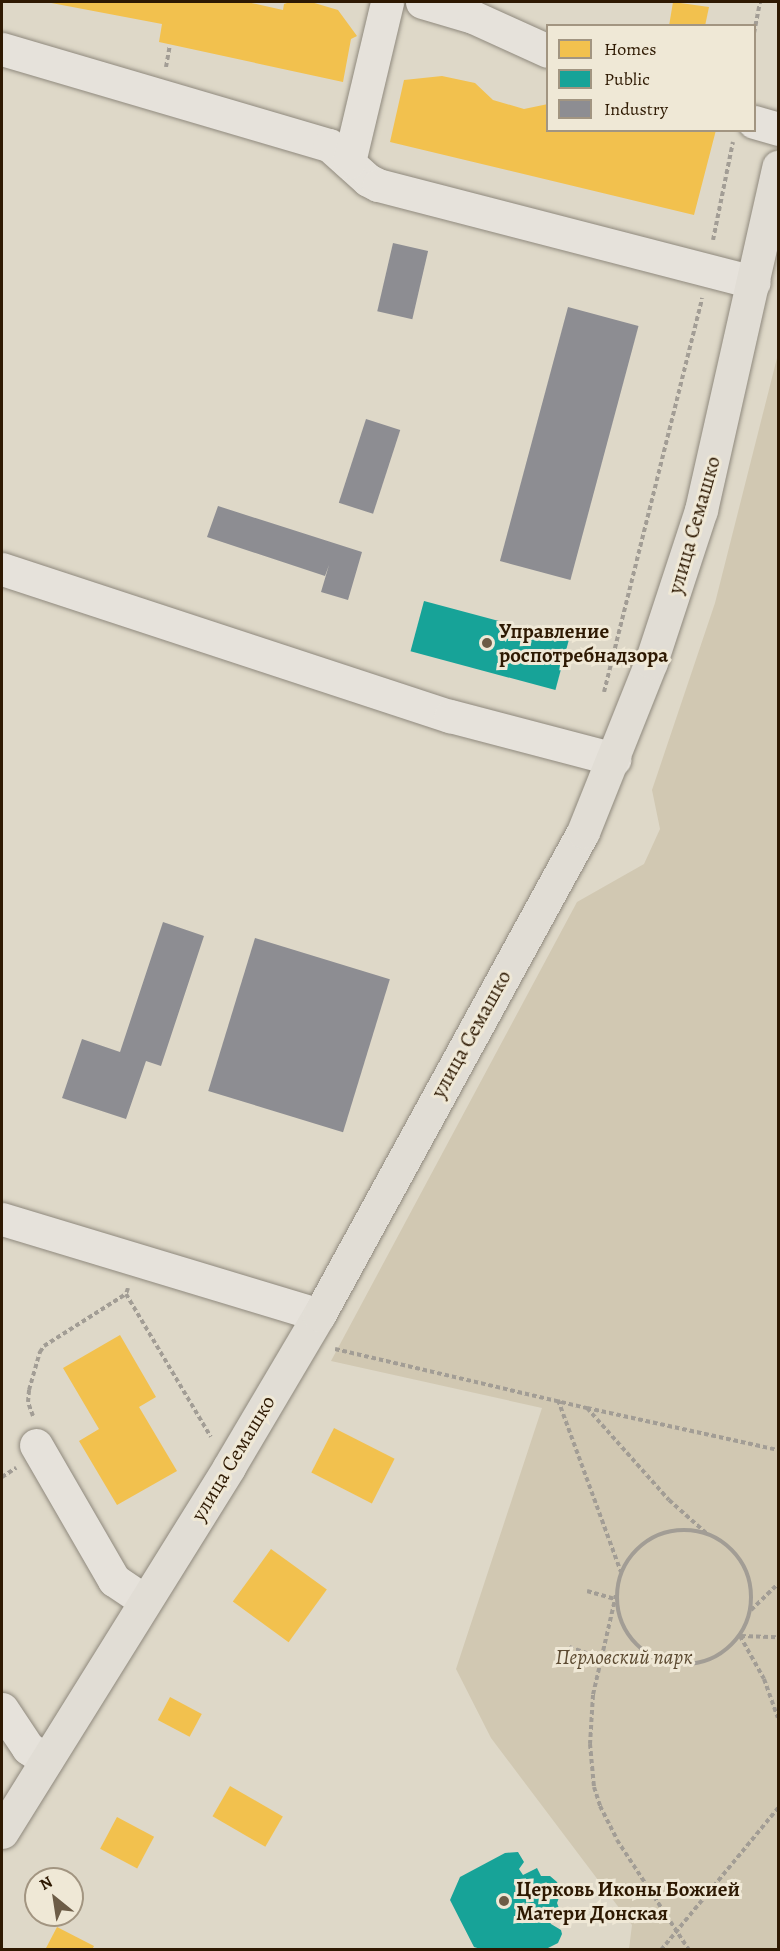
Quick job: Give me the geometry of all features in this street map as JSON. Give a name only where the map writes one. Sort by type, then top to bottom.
[{"type":"main road","name":"улица Семашко","points":[[2,1832],[144,1600],[229,1467],[319,1315],[582,832],[614,759],[676,592],[701,510],[778,167]]},
{"type":"street","points":[[349,162],[387,2]]},
{"type":"street","points":[[422,2],[473,17],[546,50]]},
{"type":"street","points":[[2,49],[329,145],[378,185],[754,282]]},
{"type":"street","points":[[756,130],[778,129]]},
{"type":"street","points":[[2,569],[450,716],[614,759]]},
{"type":"street","points":[[2,1219],[319,1315]]},
{"type":"street","points":[[36,1445],[114,1580],[144,1600]]},
{"type":"street","points":[[2,1709],[28,1748],[46,1760]]},
{"type":"path","points":[[756,24],[760,2]]},
{"type":"path","points":[[602,697],[699,314],[706,270],[744,132]]},
{"type":"path","points":[[36,1445],[38,1425],[28,1402],[40,1352],[50,1340],[126,1294],[136,1260]]},
{"type":"path","points":[[126,1294],[214,1442],[220,1432]]},
{"type":"path","points":[[332,1349],[778,1450]]},
{"type":"path","points":[[558,1401],[622,1572]]},
{"type":"path","points":[[587,1408],[669,1500],[706,1533],[724,1543],[739,1558],[748,1576],[752,1596],[750,1611],[740,1636],[727,1650],[710,1659],[691,1664],[671,1663],[653,1657],[631,1638],[618,1611],[617,1592]]},
{"type":"path","points":[[689,1950],[617,1840],[600,1806],[594,1787],[591,1722],[601,1658],[615,1599],[622,1572],[632,1555],[647,1541],[676,1531],[706,1533]]},
{"type":"path","points":[[750,1611],[778,1584]]},
{"type":"path","points":[[587,1591],[615,1599]]},
{"type":"path","points":[[740,1636],[778,1637]]},
{"type":"path","points":[[740,1636],[764,1679],[778,1718]]},
{"type":"path","points":[[569,1647],[601,1658]]},
{"type":"path","points":[[661,1950],[778,1808]]},
{"type":"green space","name":"Перловский парк","points":[[777,358],[778,1949],[629,1949],[632,1925],[491,1738],[456,1669],[542,1408],[331,1361],[577,902],[644,864],[660,829],[652,790],[715,603]]},
{"type":"building: Homes","points":[[46,2],[247,2],[283,10],[284,4],[290,2],[311,2],[338,10],[357,36],[351,39],[343,82],[159,42],[162,24]]},
{"type":"building: Homes","points":[[673,2],[709,7],[705,24],[669,24]]},
{"type":"building: Homes","points":[[442,76],[475,83],[493,100],[524,109],[546,104],[546,132],[715,132],[694,215],[390,142],[404,80]]},
{"type":"building: Homes","points":[[120,1335],[156,1397],[139,1407],[177,1471],[117,1505],[79,1441],[99,1429],[63,1368]]},
{"type":"building: Homes","points":[[334,1428],[395,1459],[372,1503],[311,1473]]},
{"type":"building: Homes","points":[[271,1549],[327,1590],[289,1642],[233,1602]]},
{"type":"building: Homes","points":[[170,1697],[202,1714],[190,1737],[158,1720]]},
{"type":"building: Homes","points":[[230,1786],[283,1816],[265,1847],[212,1816]]},
{"type":"building: Homes","points":[[117,1817],[154,1837],[137,1869],[100,1849]]},
{"type":"building: Homes","points":[[57,1927],[94,1946],[92,1950],[45,1950]]},
{"type":"building: Public","points":[[424,601],[569,640],[555,690],[411,651]]},
{"type":"building: Public","name":"Церковь Иконы Божией Матери Донская","points":[[518,1852],[524,1862],[519,1869],[523,1875],[537,1868],[541,1876],[550,1876],[557,1882],[561,1892],[557,1903],[560,1911],[548,1919],[551,1924],[561,1930],[562,1934],[558,1943],[544,1950],[484,1950],[474,1947],[450,1900],[460,1877],[505,1853]]},
{"type":"building: Industry","points":[[393,243],[428,251],[412,319],[377,311]]},
{"type":"building: Industry","points":[[568,307],[639,326],[570,580],[500,561]]},
{"type":"building: Industry","points":[[366,419],[400,430],[373,514],[339,503]]},
{"type":"building: Industry","points":[[218,506],[362,552],[348,600],[321,592],[329,565],[325,576],[207,537]]},
{"type":"building: Industry","points":[[163,922],[204,936],[161,1066],[146,1061],[126,1119],[62,1098],[82,1039],[120,1052]]},
{"type":"building: Industry","points":[[255,938],[390,979],[343,1132],[208,1091]]},
{"type":"place","name":"Управление роспотребнадзора","points":[[487,643]]},
{"type":"place","name":"Церковь Иконы Божией Матери Донская","points":[[504,1901]]}]
